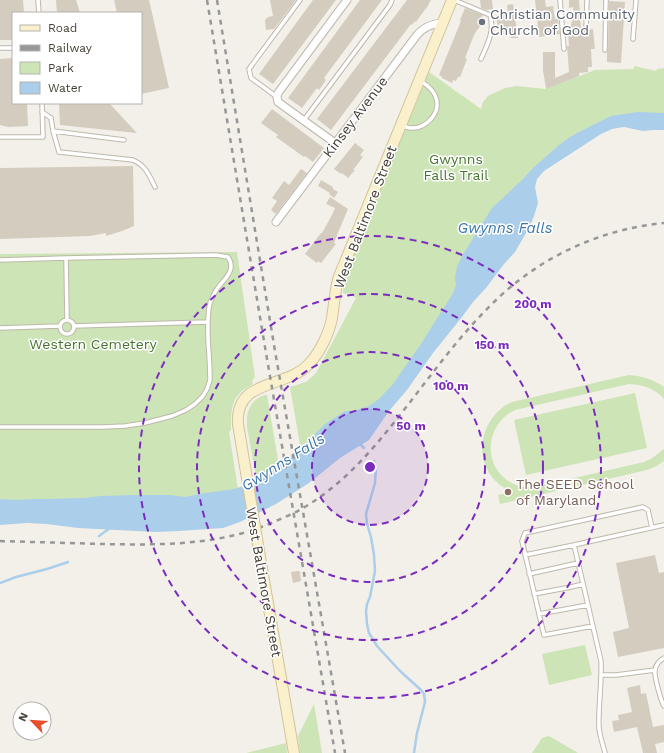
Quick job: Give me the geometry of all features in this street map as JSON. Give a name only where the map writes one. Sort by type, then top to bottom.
[{"type":"main road","name":"West Baltimore Street","points":[[294,753],[237,417],[239,408],[249,394],[256,389],[290,377],[301,371],[309,364],[322,344],[332,319],[338,279],[452,0]]},
{"type":"street","points":[[335,143],[278,102],[277,97],[278,93],[347,0]]},
{"type":"street","name":"Kinsey Avenue","points":[[276,222],[416,35],[427,26],[442,23]]},
{"type":"lane","points":[[38,0],[39,12]]},
{"type":"lane","points":[[277,97],[251,78],[249,69],[300,0]]},
{"type":"lane","points":[[304,120],[390,5],[392,0]]},
{"type":"lane","points":[[452,0],[490,15],[492,20],[492,32],[481,59]]},
{"type":"lane","points":[[560,0],[564,49]]},
{"type":"lane","points":[[586,28],[587,0]]},
{"type":"lane","points":[[605,50],[606,0]]},
{"type":"lane","points":[[632,39],[636,0]]},
{"type":"lane","points":[[0,48],[12,48]]},
{"type":"lane","points":[[400,125],[411,128],[419,127],[427,123],[432,117],[437,106],[436,97],[432,91],[428,86],[419,80]]},
{"type":"lane","points":[[0,137],[43,138],[42,104]]},
{"type":"lane","points":[[42,112],[51,118],[52,131],[59,152],[132,160],[140,163],[146,170],[155,187]]},
{"type":"lane","points":[[52,131],[124,140]]},
{"type":"lane","points":[[0,260],[216,255],[228,257],[232,266],[213,296],[210,305],[207,322],[210,380],[203,396],[195,404],[172,416],[145,423],[125,426],[0,427]]},
{"type":"lane","points":[[66,258],[67,320]]},
{"type":"lane","points":[[64,320],[67,320],[71,320],[74,326],[71,333],[67,334],[60,330],[61,323],[64,320]]},
{"type":"lane","points":[[74,326],[207,322]]},
{"type":"lane","points":[[0,328],[60,326]]},
{"type":"lane","points":[[592,626],[544,635],[522,541],[525,533],[643,506],[648,510],[652,528]]},
{"type":"lane","points":[[525,554],[664,525]]},
{"type":"lane","points":[[574,545],[601,661],[602,675],[599,730],[605,753]]},
{"type":"lane","points":[[529,574],[578,563]]},
{"type":"lane","points":[[534,594],[583,584]]},
{"type":"lane","points":[[539,614],[588,605]]},
{"type":"lane","points":[[664,658],[657,664],[655,670],[661,700],[664,706]]},
{"type":"lane","points":[[602,675],[616,675],[655,670]]},
{"type":"green space","name":"Gwynns Falls Trail","points":[[634,66],[656,71],[657,69],[664,68],[664,123],[607,125],[527,180],[459,302],[399,388],[303,462],[290,387],[306,382],[316,373],[356,298],[349,293],[343,293],[343,280],[429,72],[481,109],[483,102],[488,96],[505,88],[517,86],[545,89],[595,70],[634,69]]},
{"type":"green space","name":"Western Cemetery","points":[[237,252],[255,377],[252,381],[253,384],[244,389],[234,401],[231,430],[229,432],[241,508],[0,513],[0,254]]},
{"type":"green space","points":[[629,375],[647,378],[664,387],[664,399],[657,392],[648,388],[629,384],[515,410],[504,418],[496,428],[492,439],[491,452],[494,463],[500,474],[510,482],[523,487],[535,487],[644,462],[651,459],[664,449],[664,461],[647,470],[500,504],[498,495],[511,492],[500,485],[492,477],[486,467],[482,446],[488,426],[494,416],[503,407],[512,402]]},
{"type":"green space","points":[[635,393],[647,448],[526,475],[514,420]]},
{"type":"green space","points":[[267,395],[283,489],[260,498],[247,427],[247,419],[248,411],[252,404],[259,397]]},
{"type":"green space","points":[[585,645],[592,675],[549,685],[542,654]]},
{"type":"green space","points":[[314,704],[322,753],[300,753],[298,736]]},
{"type":"green space","points":[[549,736],[578,753],[532,753],[542,738]]},
{"type":"green space","points":[[286,743],[287,753],[246,753]]},
{"type":"water","name":"Gwynns Falls","points":[[638,112],[664,113],[664,130],[643,131],[624,127],[612,129],[601,134],[544,171],[537,179],[535,187],[538,203],[534,216],[515,252],[433,353],[369,440],[340,458],[309,483],[276,504],[240,522],[223,528],[156,532],[78,528],[27,523],[0,525],[0,499],[84,498],[135,495],[170,495],[185,497],[234,489],[262,480],[305,444],[325,424],[345,411],[353,411],[369,406],[379,399],[393,384],[421,344],[452,295],[456,285],[455,277],[457,267],[462,256],[492,208],[533,168],[570,137],[611,116]]},
{"type":"building","points":[[0,0],[23,0],[24,12],[12,12],[12,40],[0,40]]},
{"type":"building","points":[[56,0],[76,0],[80,12],[57,12]]},
{"type":"building","points":[[114,0],[149,0],[169,88],[142,94],[142,12],[117,12]]},
{"type":"building","points":[[270,0],[296,0],[274,29],[266,30],[266,18],[273,16]]},
{"type":"building","points":[[313,0],[336,0],[273,84],[259,74]]},
{"type":"building","points":[[360,0],[382,0],[324,78],[326,80],[319,90],[317,88],[302,108],[288,98]]},
{"type":"building","points":[[407,0],[431,0],[416,22],[415,21],[412,25],[411,24],[331,130],[317,119]]},
{"type":"building","points":[[480,0],[492,0],[493,9],[486,10],[481,8]]},
{"type":"building","points":[[535,0],[545,0],[546,7],[553,6],[555,19],[558,19],[560,34],[539,37]]},
{"type":"building","points":[[569,0],[579,0],[581,30],[586,31],[593,29],[595,49],[591,49],[592,67],[588,67],[588,72],[579,73],[579,76],[546,89],[543,70],[543,52],[555,52],[555,78],[569,72],[567,46],[569,46],[566,28],[570,27],[574,17],[573,7],[569,8]]},
{"type":"building","points":[[609,1],[625,2],[621,63],[607,62]]},
{"type":"building","points":[[513,4],[518,38],[511,38],[510,33],[499,35],[496,15],[508,14],[507,5]]},
{"type":"building","points":[[465,8],[483,15],[480,21],[483,23],[474,35],[465,58],[467,59],[460,77],[458,77],[456,81],[453,80],[452,83],[439,75]]},
{"type":"building","points":[[12,58],[12,104],[27,104],[28,126],[8,127],[0,125],[0,59]]},
{"type":"building","points":[[59,104],[110,104],[137,133],[60,125]]},
{"type":"building","points":[[272,109],[324,148],[313,162],[276,137],[278,135],[261,123]]},
{"type":"building","points":[[355,143],[364,150],[360,155],[363,157],[348,178],[334,169]]},
{"type":"building","points":[[133,166],[134,226],[106,236],[106,233],[90,236],[0,239],[0,168]]},
{"type":"building","points":[[301,169],[307,173],[276,214],[271,210],[277,201],[272,198],[284,181],[289,185]]},
{"type":"building","points":[[321,180],[333,187],[333,189],[338,192],[334,198],[329,194],[330,193],[318,186]]},
{"type":"building","points":[[330,197],[348,209],[334,243],[336,244],[321,263],[318,261],[317,263],[305,254],[322,233],[332,215],[335,208],[326,204]]},
{"type":"building","points":[[655,555],[659,573],[664,572],[664,648],[618,657],[613,632],[629,628],[616,563]]},
{"type":"building","points":[[299,571],[301,581],[293,583],[291,572]]},
{"type":"building","points":[[640,685],[641,694],[646,693],[653,727],[664,725],[664,742],[655,744],[657,753],[643,753],[637,727],[614,732],[612,721],[619,720],[618,715],[632,712],[627,688]]},
{"type":"waterway","points":[[359,443],[364,448]]},
{"type":"waterway","points":[[374,461],[376,467],[375,483],[366,514],[374,555],[375,571],[370,597],[367,604],[367,624],[369,633],[377,646],[424,694],[425,702],[417,733],[414,753]]},
{"type":"waterway","points":[[99,536],[110,528]]},
{"type":"waterway","points":[[0,583],[68,562]]},
{"type":"railway","points":[[207,0],[335,753]]},
{"type":"railway","points":[[217,0],[275,351],[345,753]]},
{"type":"railway","points":[[0,541],[123,544],[187,543],[228,537],[269,524],[290,515],[324,494],[359,463],[480,316],[511,287],[530,272],[571,248],[594,239],[640,226],[664,223]]},
{"type":"place","name":"Christian Community Church of God","points":[[482,22]]},
{"type":"place","name":"The SEED School of Maryland","points":[[508,492]]}]
